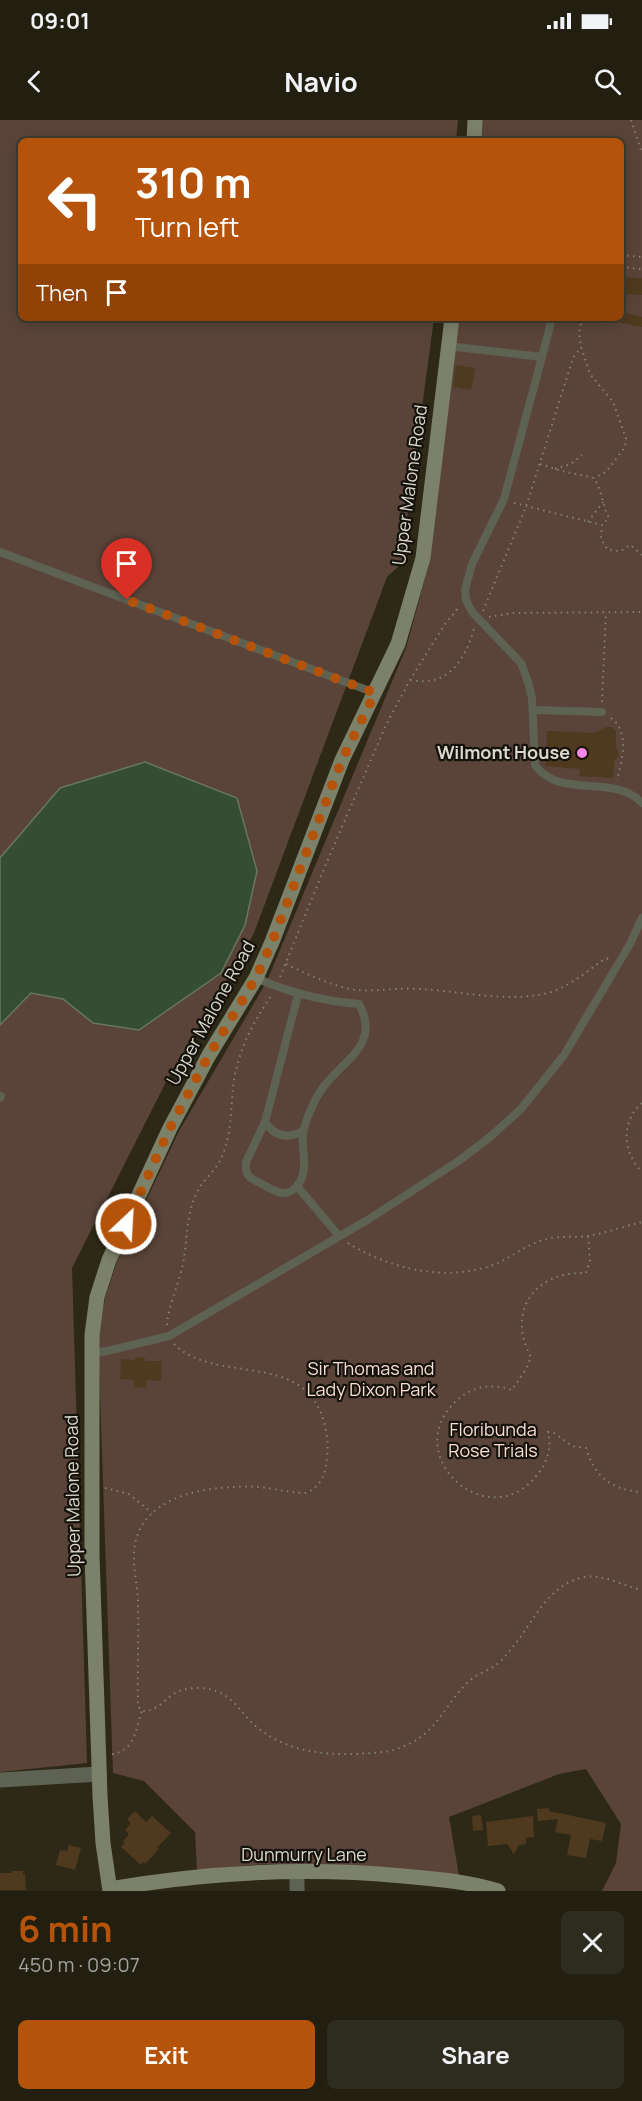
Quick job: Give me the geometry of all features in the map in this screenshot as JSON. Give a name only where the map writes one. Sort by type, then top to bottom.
[{"type":"main road","points":[[474,138],[475,120]]},
{"type":"main road","name":"Upper Malone Road","points":[[110,1890],[103,1843],[99,1774],[92,1487],[92,1335],[97,1297],[109,1260],[170,1128],[209,1055],[256,978],[342,760],[398,644],[423,558],[452,321]]},
{"type":"main road","name":"Dunmurry Lane","points":[[110,1890],[238,1874],[297,1870],[356,1872],[462,1882],[498,1891]]},
{"type":"street","points":[[0,1780],[99,1774]]},
{"type":"street","points":[[297,1870],[297,1891]]},
{"type":"lane","points":[[551,321],[504,499],[472,564],[465,591],[466,600],[479,621],[509,649],[520,663],[528,682],[533,710],[535,765],[541,773],[566,783],[615,789],[629,794],[642,803]]},
{"type":"lane","points":[[448,346],[542,357]]},
{"type":"lane","points":[[0,552],[375,693]]},
{"type":"lane","points":[[533,710],[602,712]]},
{"type":"lane","points":[[92,1353],[169,1336],[339,1236],[460,1160],[490,1137],[520,1110],[564,1054],[623,956],[642,918]]},
{"type":"lane","points":[[256,978],[298,994],[331,1002],[359,1004],[367,1025],[363,1041],[351,1060],[332,1077],[318,1095],[303,1131],[303,1169],[297,1186],[288,1193],[279,1193],[249,1177],[245,1170],[246,1162],[265,1122],[298,994]]},
{"type":"lane","points":[[265,1122],[271,1131],[283,1136],[294,1136],[303,1131]]},
{"type":"lane","points":[[297,1186],[339,1236]]},
{"type":"path","points":[[631,120],[642,153]]},
{"type":"path","points":[[624,255],[642,257]]},
{"type":"path","points":[[624,267],[642,269]]},
{"type":"path","points":[[540,464],[555,470],[594,478],[606,472],[625,447],[626,438],[613,402],[590,374],[581,348],[579,333],[581,321]]},
{"type":"path","points":[[410,680],[432,681],[446,675],[458,665],[468,647],[526,507],[573,358],[581,348]]},
{"type":"path","points":[[555,470],[571,464],[582,455]]},
{"type":"path","points":[[594,478],[609,518],[602,525],[601,538],[608,550],[621,552],[630,545],[642,555]]},
{"type":"path","points":[[504,499],[526,507],[602,525]]},
{"type":"path","points":[[588,522],[603,501]]},
{"type":"path","points":[[142,1711],[138,1706],[138,1604],[134,1558],[139,1533],[146,1519],[158,1507],[194,1491],[260,1487],[306,1493],[320,1484],[324,1476],[328,1455],[328,1436],[316,1402],[301,1388],[282,1377],[254,1370],[226,1367],[183,1353],[169,1336],[168,1317],[183,1264],[191,1205],[198,1190],[221,1160],[231,1118],[239,1056],[248,1035],[277,987],[386,725],[410,680],[446,624],[466,600]]},
{"type":"path","points":[[606,612],[602,712],[617,723],[623,757],[615,789]]},
{"type":"path","points":[[479,621],[513,613],[642,612]]},
{"type":"path","points":[[286,964],[328,983],[352,989],[377,991],[419,988],[505,998],[549,992],[564,987],[603,960],[623,956]]},
{"type":"path","points":[[642,1103],[632,1116],[626,1133],[627,1149],[634,1164],[642,1172]]},
{"type":"path","points":[[339,1236],[374,1257],[425,1271],[448,1274],[497,1263],[532,1243],[555,1236],[588,1236],[642,1222]]},
{"type":"path","points":[[588,1236],[590,1261],[586,1273],[571,1272],[558,1275],[544,1282],[526,1302],[522,1316],[522,1330],[524,1345],[531,1357],[512,1390],[493,1386],[481,1387],[459,1398],[441,1422],[439,1454],[447,1472],[461,1486],[480,1496],[500,1497],[510,1495],[532,1482],[546,1461],[549,1449],[548,1432],[554,1433],[572,1446],[586,1448],[596,1472],[604,1479],[621,1488],[642,1492]]},
{"type":"path","points":[[92,1487],[129,1494],[152,1513]]},
{"type":"path","points":[[142,1711],[149,1711],[177,1692],[192,1688],[213,1690],[227,1696],[243,1710],[256,1727],[299,1749],[327,1754],[367,1754],[392,1750],[416,1741],[435,1726],[470,1680],[496,1665],[513,1647],[547,1599],[559,1587],[583,1577],[597,1576],[642,1590]]},
{"type":"path","points":[[99,1756],[119,1753],[131,1744],[142,1711]]},
{"type":"green space","points":[[0,120],[458,120],[456,138],[18,138],[18,321],[418,321],[418,323],[434,321],[401,564],[387,577],[254,933],[166,1082],[72,1268],[87,1763],[0,1772]]},
{"type":"green space","name":"Sir Thomas and Lady Dixon Park","points":[[477,120],[642,120],[642,1891],[602,1891],[616,1863],[621,1824],[586,1769],[559,1774],[449,1817],[459,1876],[266,1864],[197,1870],[195,1832],[144,1781],[113,1773],[98,1336],[105,1298],[117,1262],[179,1131],[267,981],[406,648],[430,560],[456,321],[624,321],[624,138],[475,138]]},
{"type":"shaded area","points":[[145,762],[237,798],[257,871],[245,925],[221,973],[139,1030],[93,1023],[63,999],[31,993],[0,1025],[0,858],[60,788]]},
{"type":"building","points":[[624,277],[642,278],[642,295],[624,294]]},
{"type":"building","points":[[624,313],[642,317],[642,327],[621,323],[624,321]]},
{"type":"building","points":[[456,365],[475,368],[471,390],[453,387]]},
{"type":"building","name":"Wilmont House","points":[[606,727],[612,727],[616,731],[616,747],[619,755],[614,761],[613,778],[579,776],[580,769],[545,766],[547,731],[594,733]]},
{"type":"building","points":[[135,1357],[145,1358],[145,1361],[162,1361],[161,1381],[146,1380],[146,1388],[134,1387],[134,1380],[120,1379],[121,1359],[135,1360]]},
{"type":"building","points":[[549,1808],[549,1811],[606,1823],[602,1841],[590,1839],[586,1858],[567,1855],[571,1835],[555,1832],[558,1819],[538,1821],[537,1809]]},
{"type":"building","points":[[135,1811],[146,1822],[152,1816],[171,1833],[145,1864],[144,1862],[141,1865],[121,1847],[129,1834],[125,1830],[131,1823],[127,1819]]},
{"type":"building","points":[[481,1815],[483,1830],[473,1831],[472,1816]]},
{"type":"building","points":[[533,1816],[534,1837],[526,1838],[526,1844],[519,1845],[514,1854],[507,1844],[488,1846],[486,1822]]},
{"type":"building","points":[[69,1845],[81,1848],[75,1870],[56,1865],[60,1850],[67,1851]]},
{"type":"building","points":[[12,1871],[23,1871],[26,1890],[0,1890],[0,1873],[12,1873]]},
{"type":"place","name":"Wilmont House","points":[[582,753]]},
{"type":"route","points":[[126,1224],[170,1128],[209,1055],[256,978],[342,760],[375,693],[127,600]]},
{"type":"park label","name":"Floribunda Rose Trials","points":[[493,1440]]}]
